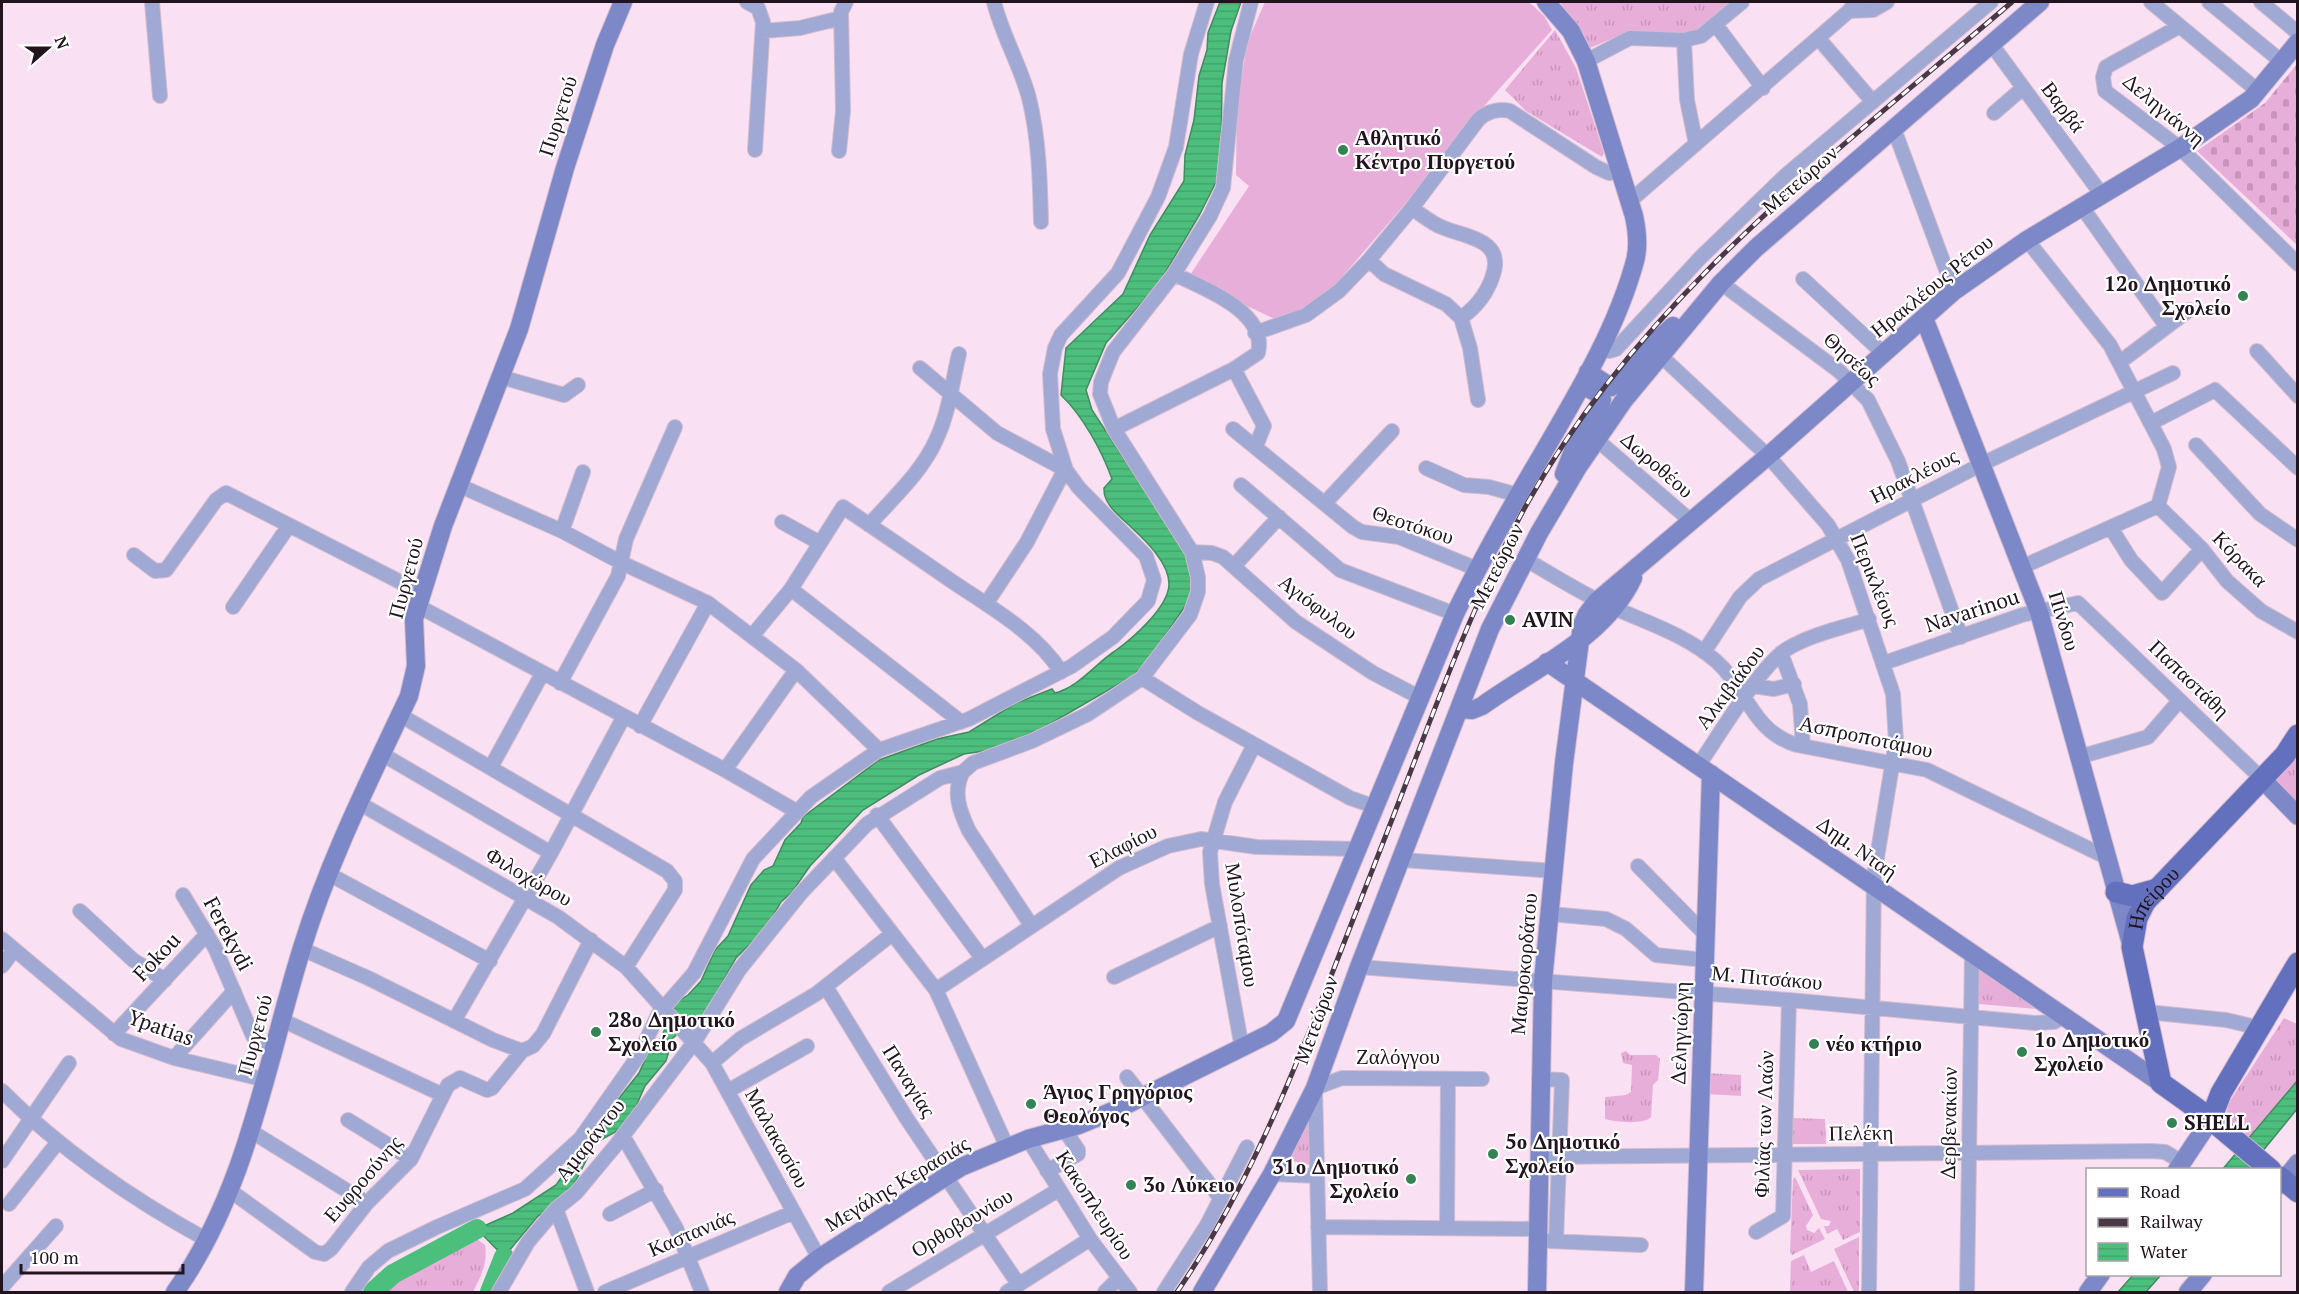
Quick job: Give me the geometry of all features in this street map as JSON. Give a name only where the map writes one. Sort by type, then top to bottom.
[{"type":"main road","name":"Ηπείρου","points":[[2267,1168],[2216,1124],[2161,1083],[2149,1066],[2147,1012],[2132,947],[2139,912],[2157,889],[2284,755],[2298,735]]},
{"type":"main road","points":[[2115,892],[2132,896],[2157,889]]},
{"type":"main road","points":[[2216,1124],[2221,1093],[2298,963]]},
{"type":"street","points":[[152,2],[160,96]]},
{"type":"street","name":"Πυργετού","points":[[176,1293],[207,1240],[228,1189],[266,1080],[302,949],[327,873],[409,696],[416,666],[414,619],[420,599],[458,485],[501,377],[534,284],[564,168],[605,45],[623,2]]},
{"type":"street","points":[[747,2],[759,10],[763,31],[757,86],[755,150]]},
{"type":"street","points":[[839,151],[843,111],[841,18],[846,2]]},
{"type":"street","points":[[994,2],[1001,27],[1029,97],[1039,166],[1041,222]]},
{"type":"street","points":[[352,1293],[369,1267],[388,1251],[427,1231],[525,1189],[560,1160],[580,1139],[639,1055],[663,1007],[694,973],[753,859],[796,811],[832,781],[879,750],[961,722],[1061,672],[1105,644],[1130,622],[1150,598],[1154,580],[1151,565],[1144,553],[1079,489],[1065,470],[1050,410],[1050,374],[1054,348],[1061,335],[1118,273],[1158,197],[1176,147],[1193,45],[1207,2]]},
{"type":"street","points":[[1192,552],[1114,429],[1100,394],[1105,369],[1123,339],[1174,274],[1210,216],[1223,188],[1236,60],[1251,2]]},
{"type":"street","name":"Μεγάλης Κερασιάς","points":[[788,1293],[799,1274],[819,1258],[946,1176],[1007,1147],[1088,1122],[1144,1097],[1275,1031],[1286,1021],[1455,614],[1477,569],[1585,378],[1636,259],[1637,229],[1630,201],[1586,61],[1571,31],[1546,2]]},
{"type":"street","points":[[1586,61],[1630,38],[1684,40],[1701,36],[1742,2]]},
{"type":"street","points":[[1630,201],[1819,39],[1852,6],[1873,10],[1887,2]]},
{"type":"street","points":[[1599,348],[1609,351],[1616,349],[1723,235],[1786,175],[1991,2]]},
{"type":"street","name":"Μετεώρων","points":[[1202,1293],[1272,1174],[1315,1088],[1359,967],[1403,860],[1490,630],[1525,559],[1596,439],[1660,355],[1718,286],[1782,225],[2040,2]]},
{"type":"street","points":[[2151,2],[2258,91]]},
{"type":"street","points":[[2210,2],[2282,63]]},
{"type":"street","points":[[2261,2],[2298,33]]},
{"type":"street","points":[[763,31],[800,28],[841,18]]},
{"type":"street","points":[[1716,25],[1763,88]]},
{"type":"street","name":"Δεληγιάννη","points":[[2180,26],[2109,65],[2103,77],[2105,91],[2110,98],[2180,147],[2298,264]]},
{"type":"street","points":[[1819,39],[1873,102]]},
{"type":"street","points":[[1684,40],[1688,114],[1696,144]]},
{"type":"street","name":"Ηρακλέους Ρέτου","points":[[1606,604],[1628,589],[1638,568],[1954,291],[2027,240],[2180,147],[2258,91],[2298,42]]},
{"type":"street","name":"Βαρβά","points":[[1992,45],[2102,195]]},
{"type":"street","points":[[1994,113],[2023,88]]},
{"type":"street","points":[[1255,333],[1291,323],[1324,304],[1369,260],[1412,208],[1478,120],[1499,110],[1510,111],[1521,117],[1596,167],[1609,173],[1621,171]]},
{"type":"street","points":[[1894,129],[1954,291]]},
{"type":"street","points":[[2082,207],[2166,326]]},
{"type":"street","points":[[1412,208],[1440,226],[1483,243],[1495,255],[1497,266],[1490,286],[1474,309],[1461,318]]},
{"type":"street","points":[[2022,567],[2158,506],[2167,479],[2169,460],[2110,345],[2027,240]]},
{"type":"street","points":[[1369,260],[1384,274],[1446,304],[1461,318],[1470,348],[1478,400]]},
{"type":"street","points":[[1114,429],[1234,369],[1258,353],[1260,347],[1255,333],[1235,306],[1174,274]]},
{"type":"street","points":[[1803,279],[1884,354]]},
{"type":"street","points":[[1585,378],[1611,387],[1619,382],[1652,344],[1718,286]]},
{"type":"street","name":"Θησέως","points":[[1718,286],[1852,382],[1875,410],[1912,500],[1961,636]]},
{"type":"street","points":[[2120,362],[2189,310]]},
{"type":"street","name":"Πίνδου","points":[[1924,318],[2039,612],[2132,947]]},
{"type":"street","points":[[2257,351],[2298,396]]},
{"type":"street","points":[[869,525],[931,450],[945,417],[959,354]]},
{"type":"street","name":"Περικλέους","points":[[1660,355],[1768,456],[1837,538],[1869,619],[1893,694],[1897,720],[1893,762],[1877,848],[1874,886],[1869,1293]]},
{"type":"street","points":[[920,368],[997,433],[1065,470]]},
{"type":"street","points":[[1234,369],[1264,426],[1256,446]]},
{"type":"street","name":"Ηρακλέους","points":[[1704,652],[1740,597],[1753,583],[1982,464],[2173,373]]},
{"type":"street","points":[[501,377],[564,395],[579,385]]},
{"type":"street","points":[[1557,502],[1575,447],[1602,400],[1585,378]]},
{"type":"street","points":[[2151,423],[2216,390],[2298,468]]},
{"type":"street","points":[[560,683],[618,576],[626,539],[675,427]]},
{"type":"street","name":"Θεοτόκου","points":[[1233,429],[1362,532],[1399,537],[1477,569]]},
{"type":"street","points":[[1325,503],[1392,431]]},
{"type":"street","name":"Δωροθέου","points":[[1596,439],[1692,522]]},
{"type":"street","points":[[2196,446],[2260,514],[2298,540]]},
{"type":"street","points":[[1426,468],[1464,485],[1489,487],[1518,495]]},
{"type":"street","points":[[986,604],[1027,542],[1065,470]]},
{"type":"street","points":[[562,531],[584,472]]},
{"type":"street","points":[[458,485],[562,531],[622,563],[708,603],[796,670],[879,750]]},
{"type":"street","points":[[1241,485],[1340,570],[1455,614]]},
{"type":"street","points":[[134,555],[155,571],[166,570],[216,500],[224,494],[233,495],[420,599],[542,674],[725,770],[796,811]]},
{"type":"street","name":"Κόρακα","points":[[2158,506],[2202,549],[2227,581],[2261,611],[2298,632]]},
{"type":"street","points":[[752,636],[791,589],[843,507],[986,604],[1048,654],[1061,672]]},
{"type":"street","points":[[1234,566],[1278,517]]},
{"type":"street","points":[[783,522],[820,543]]},
{"type":"street","points":[[233,608],[288,527]]},
{"type":"street","points":[[2111,528],[2131,560],[2162,593],[2202,549]]},
{"type":"street","name":"Αγιόφυλου","points":[[1192,552],[1212,553],[1234,566],[1296,622],[1373,673],[1421,698]]},
{"type":"street","name":"Αμαράντου","points":[[499,1293],[516,1259],[556,1209],[576,1193],[623,1136],[673,1067],[695,1041],[739,970],[801,893],[877,815],[932,782],[963,772],[974,763],[1068,725],[1142,678],[1180,631],[1194,606],[1198,577],[1192,552]]},
{"type":"street","name":"Ασπροποτάμου","points":[[1525,559],[1606,604],[1660,627],[1704,652],[1725,671],[1757,718],[1785,740],[1803,746],[1927,770],[2106,857]]},
{"type":"street","points":[[791,589],[961,722]]},
{"type":"street","points":[[640,726],[708,603]]},
{"type":"street","name":"Παπαστάθη","points":[[2039,612],[2078,603],[2298,816]]},
{"type":"street","points":[[1461,709],[1472,711],[1482,706],[1580,640],[1606,604]]},
{"type":"street","name":"Navarinou","points":[[1884,663],[2022,615],[2039,612]]},
{"type":"street","name":"Αλκιβιάδου","points":[[1704,770],[1753,686],[1781,653],[1800,643],[1869,619]]},
{"type":"street","name":"Μαυροκορδάτου","points":[[1537,1293],[1539,1079],[1543,981],[1580,640]]},
{"type":"street","points":[[1781,653],[1794,684],[1803,720],[1803,746]]},
{"type":"street","name":"Δημ. Νταή","points":[[1547,662],[2063,1017],[2149,1066]]},
{"type":"street","points":[[725,770],[796,670]]},
{"type":"street","points":[[491,767],[542,674]]},
{"type":"street","points":[[1142,678],[1254,745],[1350,798],[1376,807]]},
{"type":"street","points":[[1753,686],[1774,689],[1794,684]]},
{"type":"street","points":[[2079,757],[2148,737],[2179,701]]},
{"type":"street","points":[[400,715],[667,871],[675,880],[675,890],[626,967]]},
{"type":"street","points":[[454,1021],[551,853],[623,718]]},
{"type":"street","name":"Μυλοπόταμου","points":[[1242,1048],[1210,865],[1212,842],[1225,802],[1254,745]]},
{"type":"street","points":[[382,754],[551,853]]},
{"type":"street","name":"Δεληγιώργη","points":[[1694,1293],[1706,934],[1704,770]]},
{"type":"street","points":[[963,772],[958,787],[961,815],[969,831],[1031,925]]},
{"type":"street","name":"Φιλοχώρου","points":[[359,803],[558,917],[591,940],[626,967],[695,1041]]},
{"type":"street","points":[[877,815],[982,958]]},
{"type":"street","name":"Ελαφίου","points":[[936,990],[1119,868],[1189,839],[1257,847],[1359,849]]},
{"type":"street","points":[[834,858],[936,990],[1007,1147]]},
{"type":"street","points":[[1403,860],[1554,871]]},
{"type":"street","points":[[1638,866],[1706,934]]},
{"type":"street","points":[[327,873],[490,961]]},
{"type":"street","name":"Ferekydi","points":[[183,895],[207,934],[255,1039],[274,1048]]},
{"type":"street","points":[[80,911],[133,960],[165,980]]},
{"type":"street","points":[[1550,914],[1606,919],[1626,928],[1656,955],[1705,960]]},
{"type":"street","points":[[1114,977],[1220,926]]},
{"type":"street","name":"Fokou","points":[[114,1034],[207,934]]},
{"type":"street","points":[[712,1063],[740,1039],[826,987],[892,934]]},
{"type":"street","name":"Ypatias","points":[[2,939],[114,1034],[129,1043],[174,1058],[266,1080]]},
{"type":"street","points":[[282,1020],[443,1095],[448,1085],[460,1078],[487,1090],[492,1088],[522,1051],[533,1046],[543,1034],[591,940]]},
{"type":"street","points":[[302,949],[522,1051]]},
{"type":"street","points":[[2,966],[14,950]]},
{"type":"street","name":"Δερβενακίων","points":[[1967,1293],[1972,954]]},
{"type":"street","name":"Μ. Πιτσάκου","points":[[1359,967],[1789,1000],[2035,1023],[2054,1022],[2063,1017]]},
{"type":"street","name":"Παναγίας","points":[[826,987],[984,1233],[1013,1289]]},
{"type":"street","points":[[174,1058],[234,991]]},
{"type":"street","name":"Φιλίας των Λαών","points":[[1756,1232],[1783,1216],[1789,1000]]},
{"type":"street","points":[[2147,1012],[2216,1018],[2260,1028]]},
{"type":"street","name":"Μαλακασίου","points":[[695,1041],[712,1063],[819,1258]]},
{"type":"street","points":[[728,1091],[807,1046]]},
{"type":"street","points":[[2,1161],[69,1063]]},
{"type":"street","points":[[1127,1077],[1221,1199]]},
{"type":"street","name":"Ζαλόγγου","points":[[1315,1088],[1342,1078],[1482,1079]]},
{"type":"street","points":[[1447,1228],[1448,1079]]},
{"type":"street","points":[[1539,1079],[1562,1080],[1556,1241]]},
{"type":"street","points":[[1315,1088],[1320,1293]]},
{"type":"street","points":[[2,1091],[31,1120],[58,1142],[138,1200],[207,1240]]},
{"type":"street","name":"Ευφροσύνης","points":[[228,1189],[315,1252],[324,1254],[331,1249],[367,1203],[411,1159],[443,1095]]},
{"type":"street","points":[[348,1120],[411,1159]]},
{"type":"street","points":[[2179,1166],[2216,1124]]},
{"type":"street","points":[[1047,1171],[1078,1154],[1078,1150],[1064,1129]]},
{"type":"street","points":[[249,1130],[367,1203]]},
{"type":"street","points":[[623,1136],[656,1190],[702,1293]]},
{"type":"street","name":"Κακοπλευρίου","points":[[1028,1139],[1090,1239],[1130,1293]]},
{"type":"street","points":[[9,1204],[58,1142]]},
{"type":"street","points":[[1164,1293],[1194,1248],[1247,1146]]},
{"type":"street","name":"Πελέκη","points":[[1538,1157],[2151,1151],[2165,1152],[2179,1166]]},
{"type":"street","points":[[2282,1181],[2298,1163]]},
{"type":"street","points":[[1272,1174],[1317,1176]]},
{"type":"street","points":[[610,1214],[656,1190]]},
{"type":"street","name":"Ορθοβουνίου","points":[[889,1293],[1058,1190]]},
{"type":"street","points":[[556,1209],[587,1293]]},
{"type":"street","name":"Καστανιάς","points":[[605,1293],[794,1212]]},
{"type":"street","points":[[2,1287],[56,1226]]},
{"type":"street","points":[[1318,1227],[1447,1228],[1538,1235],[1556,1241],[1641,1245]]},
{"type":"street","points":[[1013,1289],[1090,1239]]},
{"type":"street","points":[[2088,1293],[2099,1276]]},
{"type":"street","points":[[1105,1293],[1118,1279]]},
{"type":"green space","name":"Αθλητικό Κέντρο Πυργετού","points":[[1265,2],[1529,2],[1544,16],[1552,30],[1468,124],[1430,175],[1329,292],[1309,312],[1279,321],[1188,278],[1249,186],[1236,175],[1237,108],[1247,43]]},
{"type":"green space","points":[[1560,2],[1736,2],[1694,34],[1623,34],[1590,48]]},
{"type":"green space","points":[[1555,30],[1576,68],[1604,153],[1602,157],[1526,111],[1505,90]]},
{"type":"green space","points":[[2297,64],[2297,245],[2197,151],[2265,103]]},
{"type":"green space","points":[[2297,746],[2297,806],[2273,778]]},
{"type":"green space","points":[[1979,969],[2038,1009],[1979,1004]]},
{"type":"green space","points":[[2284,1018],[2297,1024],[2297,1081],[2248,1139],[2226,1118],[2228,1104]]},
{"type":"green space","points":[[1626,1051],[1630,1055],[1656,1055],[1660,1059],[1658,1080],[1653,1085],[1651,1117],[1647,1120],[1623,1122],[1605,1119],[1605,1097],[1626,1095],[1631,1092],[1632,1065],[1623,1063],[1621,1053]]},
{"type":"green space","points":[[1706,1073],[1741,1075],[1741,1096],[1706,1094]]},
{"type":"green space","points":[[1310,1116],[1310,1165],[1287,1160]]},
{"type":"green space","points":[[1792,1118],[1825,1119],[1826,1144],[1792,1144]]},
{"type":"green space","points":[[1860,1169],[1860,1232],[1843,1240],[1837,1229],[1827,1234],[1824,1226],[1829,1226],[1831,1221],[1821,1219],[1798,1170]]},
{"type":"green space","points":[[1795,1177],[1813,1215],[1806,1226],[1807,1230],[1814,1233],[1819,1228],[1825,1239],[1792,1255],[1790,1252],[1793,1179]]},
{"type":"green space","points":[[471,1235],[485,1245],[486,1252],[483,1269],[473,1292],[377,1292],[400,1273]]},
{"type":"green space","points":[[1859,1237],[1859,1292],[1854,1292],[1834,1249]]},
{"type":"green space","points":[[1804,1255],[1811,1272],[1834,1261],[1848,1292],[1790,1292],[1791,1261]]},
{"type":"water","points":[[1220,2],[1241,2],[1231,31],[1222,83],[1221,154],[1217,180],[1200,214],[1159,283],[1106,343],[1086,390],[1092,410],[1183,549],[1191,567],[1192,596],[1147,662],[1131,677],[1041,729],[991,750],[964,754],[919,775],[863,810],[810,866],[792,892],[781,902],[766,928],[736,958],[706,1011],[673,1038],[666,1061],[645,1086],[634,1111],[621,1129],[595,1143],[566,1200],[538,1216],[504,1257],[477,1229],[513,1213],[556,1185],[604,1117],[639,1073],[649,1051],[661,1038],[676,1003],[688,995],[701,981],[715,950],[728,936],[751,885],[764,870],[773,866],[785,840],[801,823],[803,817],[879,760],[937,739],[969,732],[1016,703],[1052,689],[1055,693],[1072,686],[1140,631],[1163,602],[1169,584],[1165,568],[1150,546],[1106,500],[1104,488],[1112,479],[1108,468],[1084,423],[1061,395],[1066,348],[1123,294],[1150,235],[1184,181],[1185,155],[1194,120],[1199,76],[1207,50],[1208,33]]},
{"type":"water","points":[[2297,1081],[2297,1109],[2249,1168],[2224,1168]]},
{"type":"water","points":[[2132,1276],[2160,1276],[2146,1292],[2118,1292]]},
{"type":"waterway","points":[[373,1292],[393,1274],[477,1229]]},
{"type":"waterway","points":[[490,1292],[504,1257]]},
{"type":"railway","points":[[1177,1292],[1222,1220],[1278,1107],[1444,684],[1483,592],[1528,502],[1575,427],[1628,358],[1686,293],[1748,231],[1812,172],[2012,2]]},
{"type":"place","name":"Αθλητικό Κέντρο Πυργετού","points":[[1343,150]]},
{"type":"place","name":"12ο Δημοτικό Σχολείο","points":[[2243,296]]},
{"type":"place","name":"AVIN","points":[[1510,620]]},
{"type":"place","name":"28ο Δημοτικό Σχολείο","points":[[596,1032]]},
{"type":"place","name":"νέο κτήριο","points":[[1814,1044]]},
{"type":"place","name":"1ο Δημοτικό Σχολείο","points":[[2022,1052]]},
{"type":"place","name":"Άγιος Γρηγόριος Θεολόγος","points":[[1031,1104]]},
{"type":"place","name":"SHELL","points":[[2172,1123]]},
{"type":"place","name":"5ο Δημοτικό Σχολείο","points":[[1493,1154]]},
{"type":"place","name":"31ο Δημοτικό Σχολείο","points":[[1411,1179]]},
{"type":"place","name":"3ο Λύκειο","points":[[1131,1185]]}]
